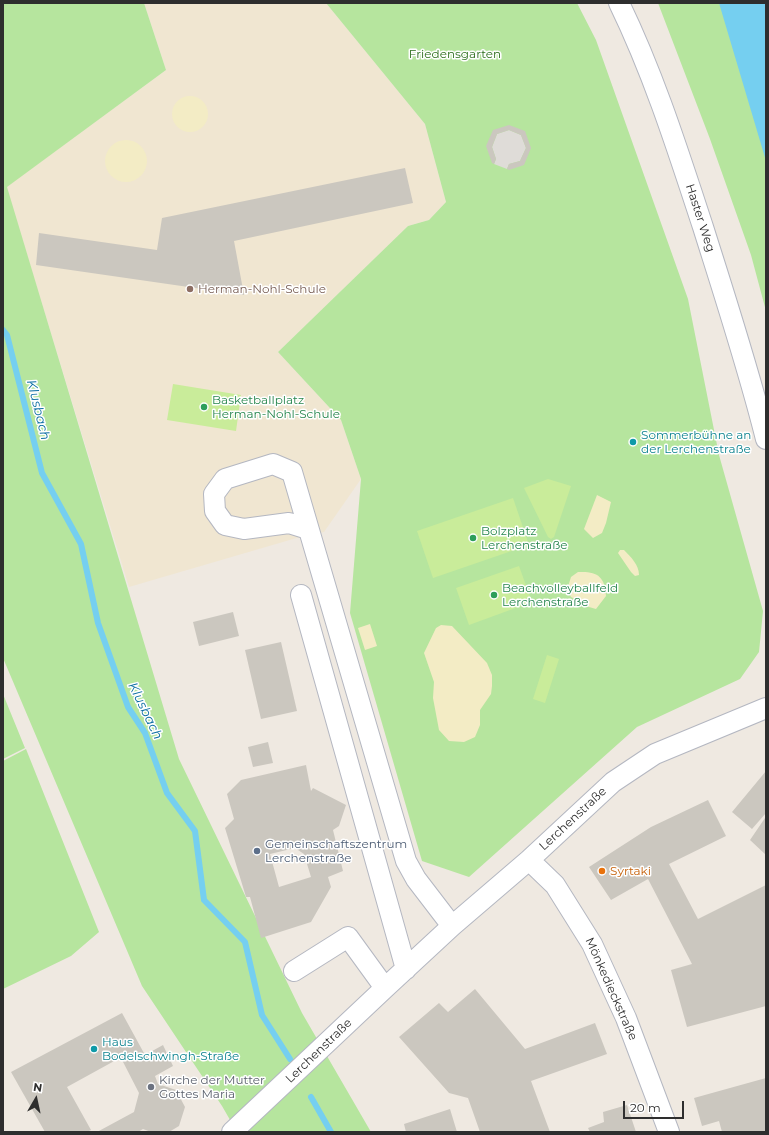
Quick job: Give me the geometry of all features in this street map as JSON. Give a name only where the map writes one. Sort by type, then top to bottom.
[{"type":"street","name":"Haster Weg","points":[[619,3],[636,39],[675,140],[736,332],[766,439]]},
{"type":"street","points":[[308,529],[290,523],[244,529],[225,525],[214,511],[214,494],[225,479],[274,464],[292,472],[406,861],[416,879],[452,926]]},
{"type":"street","points":[[301,595],[406,969]]},
{"type":"street","name":"Lerchenstraße","points":[[232,1132],[452,926],[529,860],[613,782],[656,754],[766,708]]},
{"type":"street","name":"Mönkedieckstraße","points":[[529,860],[555,885],[592,944],[626,1018],[669,1132]]},
{"type":"street","points":[[294,971],[348,937],[385,988]]},
{"type":"shaded area","name":"Herman-Nohl-Schule","points":[[144,3],[326,3],[425,124],[446,202],[429,220],[408,226],[278,352],[341,420],[361,479],[324,532],[300,537],[129,587],[6,187],[166,70]]},
{"type":"shaded area","points":[[509,130],[521,135],[526,148],[520,161],[509,164],[507,169],[494,164],[496,159],[492,147],[497,134]]},
{"type":"green space","points":[[3,3],[144,3],[166,70],[7,187],[179,759],[302,1013],[371,1132],[237,1132],[222,1106],[142,986],[3,658]]},
{"type":"green space","name":"Friedensgarten","points":[[326,3],[577,3],[596,40],[688,299],[719,455],[763,611],[759,652],[740,679],[637,727],[469,877],[422,861],[350,613],[361,479],[341,420],[278,352],[408,226],[429,220],[446,202],[425,124]]},
{"type":"green space","points":[[658,3],[766,3],[766,311],[751,255],[710,139]]},
{"type":"green space","name":"Basketballplatz Herman-Nohl-Schule","points":[[173,384],[241,395],[236,431],[167,420]]},
{"type":"green space","points":[[548,479],[571,486],[554,537],[551,539],[548,537],[524,488]]},
{"type":"green space","name":"Bolzplatz Lerchenstraße","points":[[513,498],[529,545],[433,578],[417,531]]},
{"type":"green space","name":"Beachvolleyballfeld Lerchenstraße","points":[[519,566],[532,602],[469,625],[456,588]]},
{"type":"green space","points":[[547,655],[559,659],[545,703],[533,699]]},
{"type":"green space","points":[[3,694],[25,748],[3,759]]},
{"type":"green space","points":[[26,749],[99,932],[71,956],[3,989],[3,761]]},
{"type":"sand","points":[[187,96],[193,96],[203,101],[208,114],[203,127],[193,132],[187,132],[177,127],[172,117],[172,111],[177,101]]},
{"type":"sand","points":[[126,140],[141,146],[147,161],[141,176],[126,182],[111,176],[105,161],[111,146]]},
{"type":"sand","points":[[597,495],[611,502],[602,533],[593,538],[584,529]]},
{"type":"sand","points":[[620,550],[624,550],[634,561],[638,568],[639,575],[635,576],[631,572],[618,553]]},
{"type":"sand","points":[[578,572],[595,574],[602,579],[606,596],[596,609],[589,607],[571,597],[567,590],[571,577]]},
{"type":"sand","points":[[370,624],[377,646],[365,650],[358,628]]},
{"type":"sand","points":[[441,625],[452,626],[487,663],[492,675],[491,694],[480,710],[480,725],[475,737],[464,742],[449,741],[439,730],[433,698],[434,682],[424,653],[436,628]]},
{"type":"water","points":[[719,3],[766,3],[766,161]]},
{"type":"building","points":[[509,125],[525,131],[531,148],[524,165],[509,170],[507,169],[509,164],[520,161],[526,148],[521,135],[509,130],[497,134],[492,147],[496,159],[494,164],[492,163],[486,146],[493,130]]},
{"type":"building","name":"Herman-Nohl-Schule","points":[[405,168],[413,203],[234,241],[244,295],[36,265],[39,233],[157,250],[162,218]]},
{"type":"building","points":[[233,612],[239,636],[199,646],[193,622]]},
{"type":"building","points":[[281,642],[297,711],[261,719],[245,650]]},
{"type":"building","points":[[268,742],[273,763],[253,767],[248,747]]},
{"type":"building","name":"Gemeinschaftszentrum Lerchenstraße","points":[[306,765],[311,791],[313,788],[346,805],[339,826],[333,830],[343,871],[328,877],[331,887],[311,922],[261,938],[250,897],[246,897],[225,828],[234,819],[227,794],[241,780]],"holes":[[[295,848],[304,854],[311,877],[279,887],[270,854]]]},
{"type":"building","points":[[766,771],[766,813],[752,829],[732,812]]},
{"type":"building","points":[[708,800],[726,836],[669,864],[698,919],[766,885],[766,1006],[687,1027],[671,970],[692,964],[648,879],[611,900],[589,867],[651,827]]},
{"type":"building","points":[[765,818],[766,819],[766,855],[750,840]]},
{"type":"building","points":[[475,989],[525,1049],[595,1023],[607,1054],[531,1081],[550,1132],[480,1132],[468,1098],[449,1093],[399,1037],[439,1003],[448,1012]]},
{"type":"building","points":[[122,1013],[145,1055],[163,1045],[173,1066],[155,1076],[158,1084],[176,1090],[185,1107],[179,1126],[169,1132],[151,1132],[143,1129],[138,1132],[97,1132],[134,1112],[139,1093],[121,1058],[127,1054],[67,1087],[91,1130],[87,1132],[45,1132],[11,1072]]},
{"type":"building","points":[[766,1078],[766,1132],[722,1132],[719,1121],[702,1126],[694,1098]]},
{"type":"building","points":[[627,1105],[636,1132],[590,1132],[588,1128],[604,1122],[603,1112]]},
{"type":"building","points":[[450,1109],[457,1132],[406,1132],[404,1124]]},
{"type":"waterway","name":"Klusbach","points":[[3,330],[7,335],[42,473],[81,544],[98,623],[128,707],[145,733],[167,793],[195,831],[204,900],[245,942],[262,1015],[290,1059]]},
{"type":"waterway","name":"Klusbach","points":[[311,1097],[331,1132]]},
{"type":"place","name":"Herman-Nohl-Schule","points":[[190,289]]},
{"type":"place","name":"Basketballplatz Herman-Nohl-Schule","points":[[204,407]]},
{"type":"place","name":"Sommerbühne an der Lerchenstraße","points":[[633,442]]},
{"type":"place","name":"Bolzplatz Lerchenstraße","points":[[473,538]]},
{"type":"place","name":"Beachvolleyballfeld Lerchenstraße","points":[[494,595]]},
{"type":"place","name":"Gemeinschaftszentrum Lerchenstraße","points":[[257,851]]},
{"type":"place","name":"Syrtaki","points":[[602,871]]},
{"type":"place","name":"Haus Bodelschwingh-Straße","points":[[94,1049]]},
{"type":"place","name":"Kirche der Mutter Gottes Maria","points":[[151,1087]]}]
